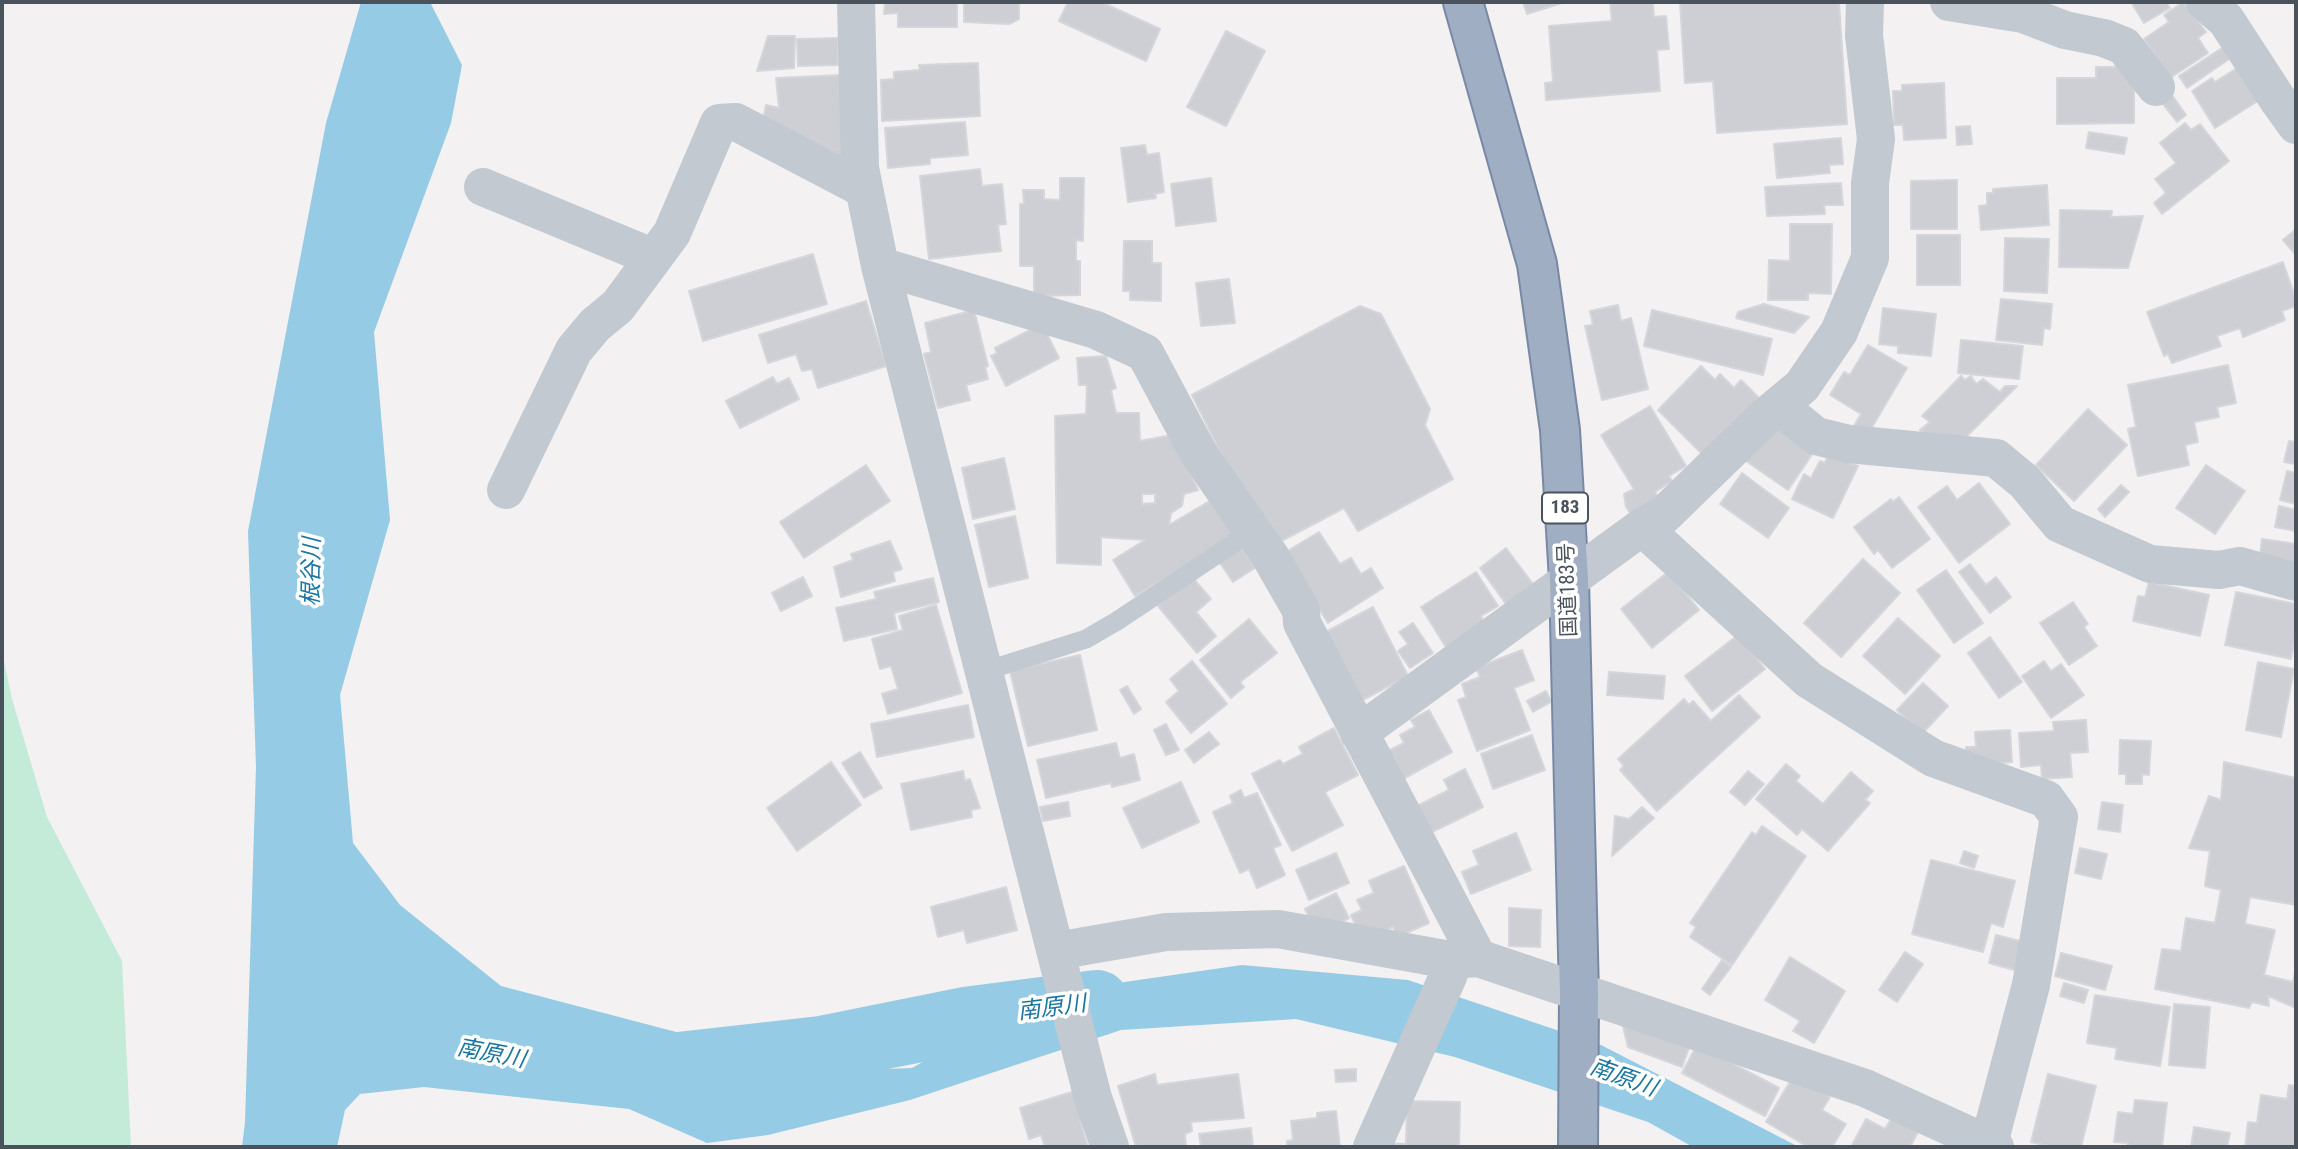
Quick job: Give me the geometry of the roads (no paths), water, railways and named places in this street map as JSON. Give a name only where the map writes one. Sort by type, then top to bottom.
[{"type":"highway","name":"国道183号","points":[[1463,2],[1537,264],[1560,430],[1569,579],[1579,1010],[1578,1147]]},
{"type":"street","points":[[856,2],[860,168],[880,266],[1093,1098],[1110,1147]]},
{"type":"street","points":[[1359,733],[1569,579],[1642,527],[1664,515],[1802,386],[1839,332],[1870,258],[1870,183],[1876,139],[1864,35],[1865,2]]},
{"type":"street","points":[[1949,2],[2024,14],[2065,30],[2104,38],[2124,46],[2156,87]]},
{"type":"street","points":[[2218,8],[2296,125]]},
{"type":"street","points":[[506,490],[574,350],[595,325],[618,306],[672,233],[719,123],[736,122],[864,188]]},
{"type":"street","points":[[484,187],[652,257]]},
{"type":"street","points":[[880,266],[1096,330],[1145,353],[1199,454],[1252,531],[1301,610],[1302,623],[1359,733],[1459,964]]},
{"type":"street","points":[[1779,406],[1816,436],[1849,444],[1996,458],[2025,482],[2060,524],[2150,564],[2219,570],[2240,566],[2296,582]]},
{"type":"street","points":[[1057,955],[1166,932],[1278,929],[1459,964],[1579,1010],[1865,1088],[1992,1145],[2031,985],[2059,817],[2046,799],[1933,758],[1809,680],[1642,527]]},
{"type":"street","points":[[1372,1147],[1404,1073],[1459,964]]},
{"type":"lane","points":[[985,671],[1086,639],[1252,531]]},
{"type":"water","name":"根谷川","points":[[361,2],[430,2],[462,65],[451,123],[374,332],[390,520],[340,695],[353,843],[400,905],[501,986],[699,1038],[813,1072],[912,1068],[1042,994],[1242,965],[1408,980],[1601,1045],[1799,1147],[1693,1147],[1648,1122],[1455,1057],[1296,1019],[1121,1030],[910,1100],[768,1135],[707,1143],[629,1109],[424,1087],[360,1094],[345,1110],[337,1147],[242,1147],[256,767],[248,531],[326,123]]},
{"type":"waterway","name":"南原川","points":[[670,1066],[821,1049],[965,1020],[1097,1003]]}]
